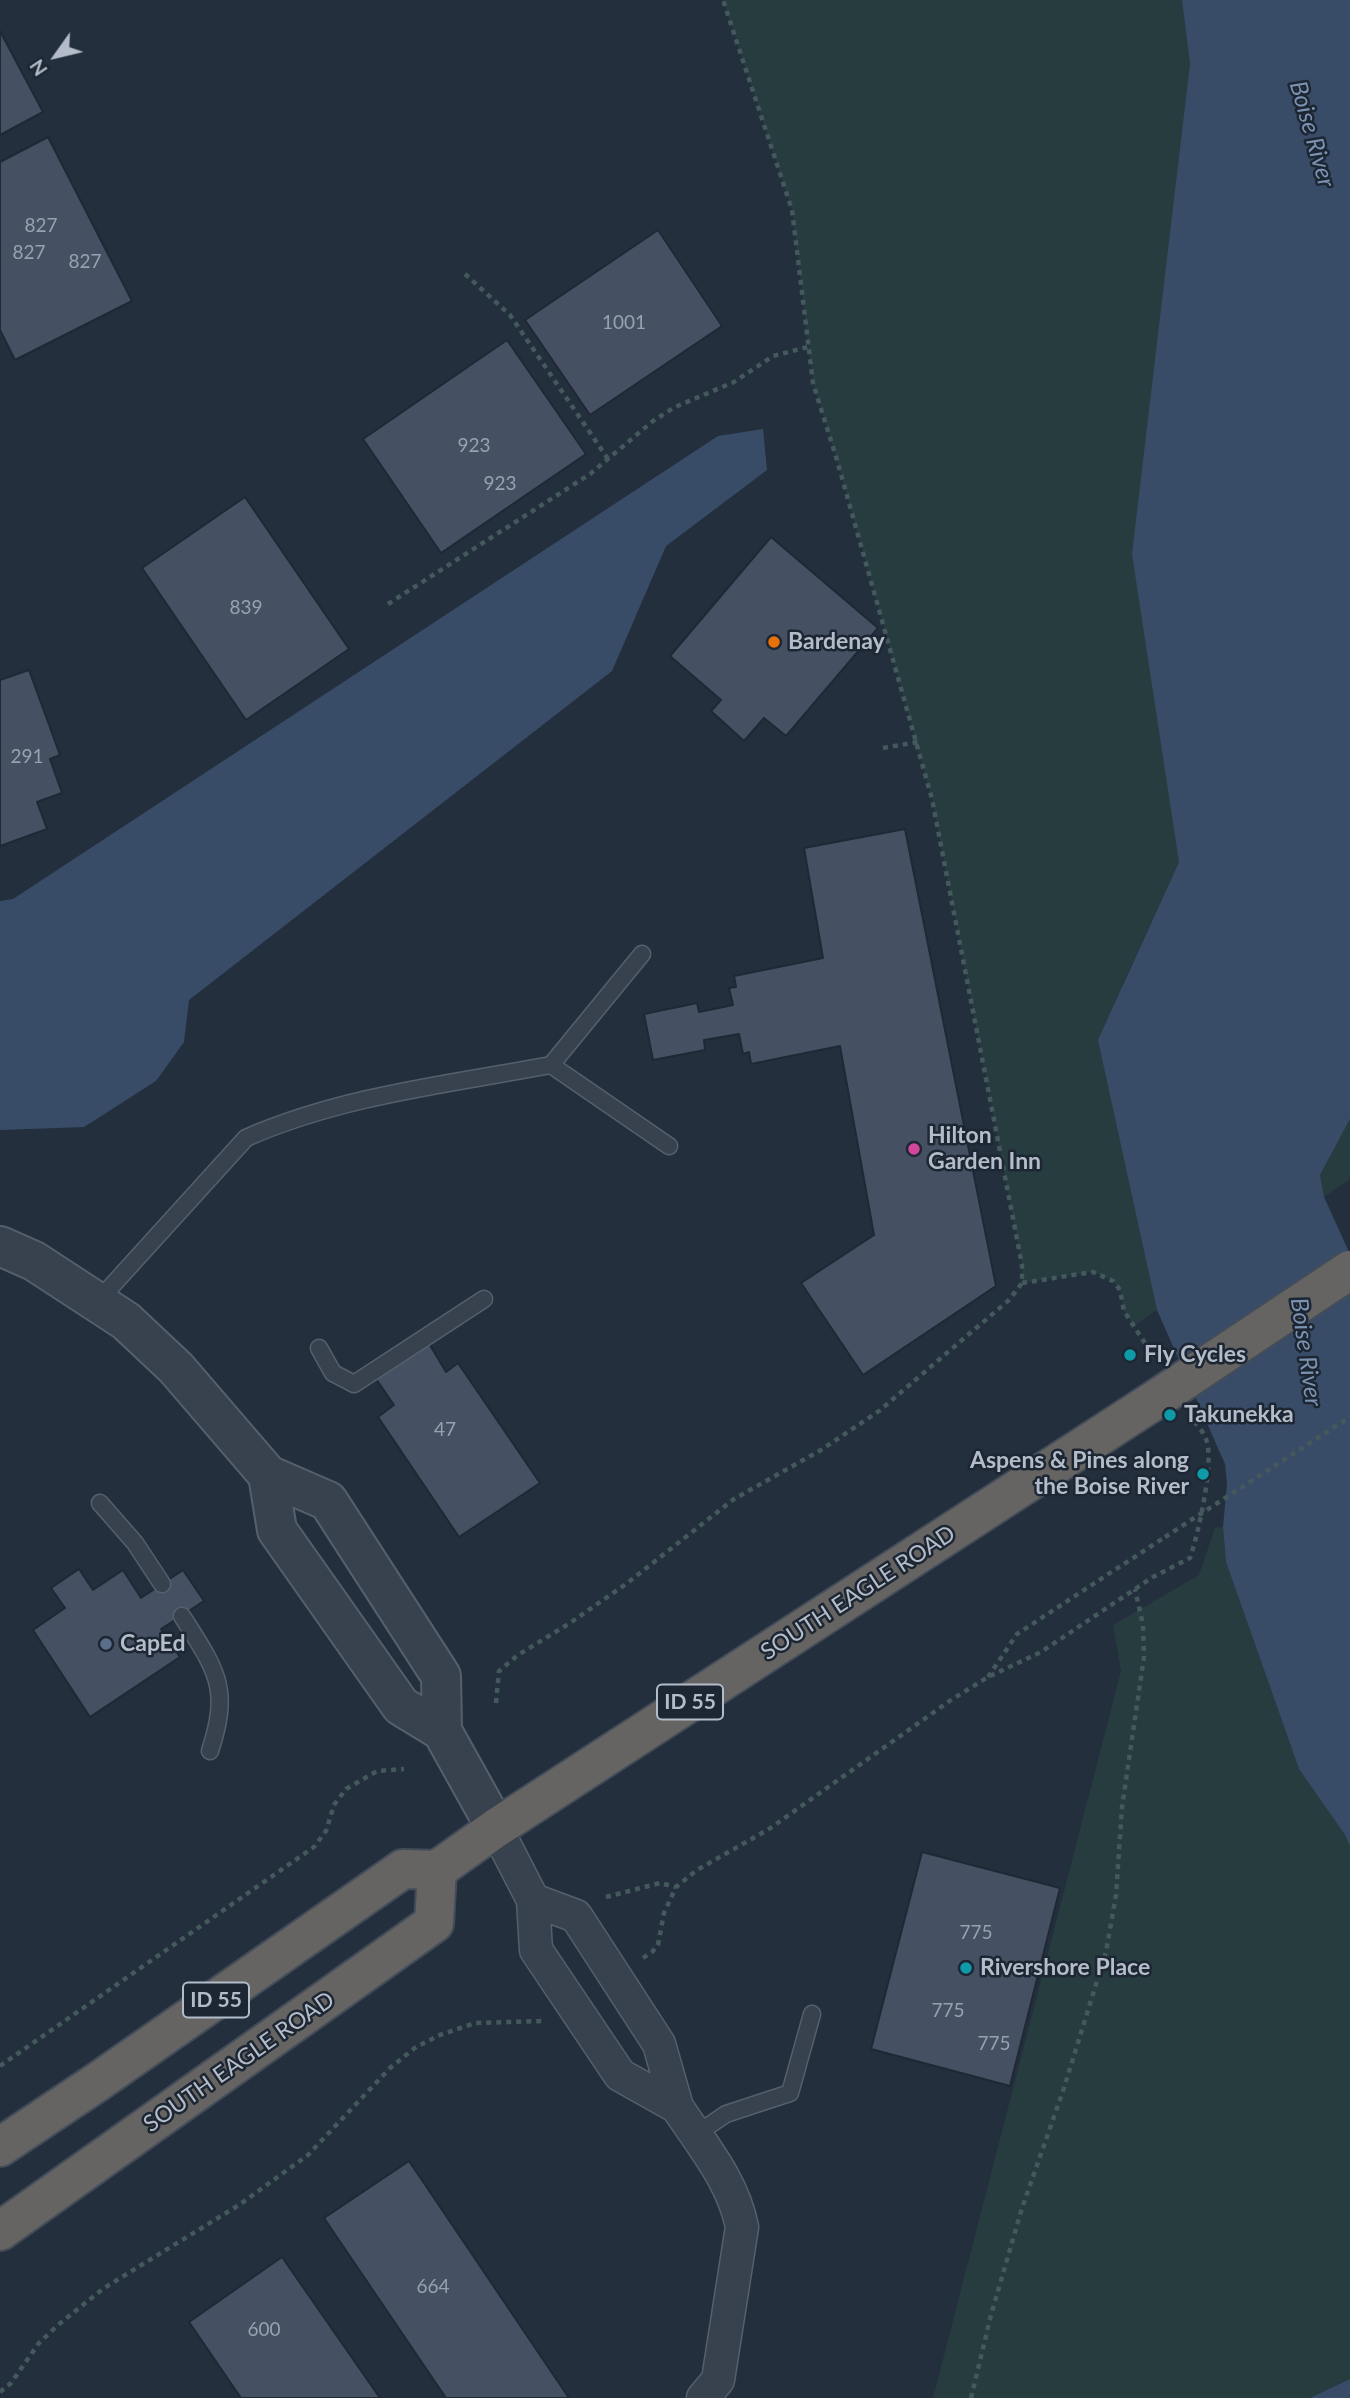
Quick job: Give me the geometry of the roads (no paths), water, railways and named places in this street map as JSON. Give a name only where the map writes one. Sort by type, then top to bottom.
[{"type":"highway","name":"SOUTH EAGLE ROAD","points":[[0,2231],[434,1923],[436,1870],[496,1828],[1155,1400],[1350,1270]]},
{"type":"highway","name":"ID 55","points":[[6,2147],[403,1870],[436,1870]]},
{"type":"street","points":[[0,1246],[33,1261],[126,1321],[176,1368],[268,1475],[328,1501],[441,1676],[442,1731],[533,1900],[536,1950],[620,2075],[677,2107]]},
{"type":"street","points":[[268,1475],[277,1530],[401,1706],[442,1731]]},
{"type":"street","points":[[533,1900],[576,1916],[659,2044],[677,2107],[725,2179],[737,2203],[742,2227],[718,2380],[704,2398]]},
{"type":"lane","points":[[98,1301],[246,1138],[272,1127],[353,1102],[551,1065],[642,954]]},
{"type":"lane","points":[[551,1065],[669,1146]]},
{"type":"lane","points":[[319,1348],[333,1373],[355,1384],[484,1299]]},
{"type":"lane","points":[[100,1503],[135,1544],[162,1584]]},
{"type":"lane","points":[[182,1616],[215,1672],[221,1696],[219,1723],[210,1751]]},
{"type":"lane","points":[[695,2135],[726,2114],[790,2093],[812,2014]]},
{"type":"water","name":"Boise River","points":[[1182,0],[1350,0],[1350,1119],[1320,1175],[1324,1197],[1350,1254],[1350,1846],[1299,1769],[1226,1562],[1223,1527],[1227,1483],[1225,1464],[1157,1310],[1098,1040],[1179,862],[1132,554],[1190,64]]},
{"type":"water","points":[[763,429],[767,470],[666,546],[612,671],[189,1000],[184,1042],[156,1081],[84,1127],[0,1130],[0,901],[13,899],[718,436]]},
{"type":"water","points":[[1350,2379],[1350,2398],[1310,2398],[1314,2396]]},
{"type":"place","name":"Bardenay","points":[[774,642]]},
{"type":"place","name":"Hilton Garden Inn","points":[[914,1149]]},
{"type":"place","name":"Fly Cycles","points":[[1130,1355]]},
{"type":"place","name":"Takunekka","points":[[1170,1415]]},
{"type":"place","name":"Aspens & Pines along the Boise River","points":[[1203,1474]]},
{"type":"place","name":"CapEd","points":[[106,1644]]},
{"type":"place","name":"Rivershore Place","points":[[966,1968]]}]
